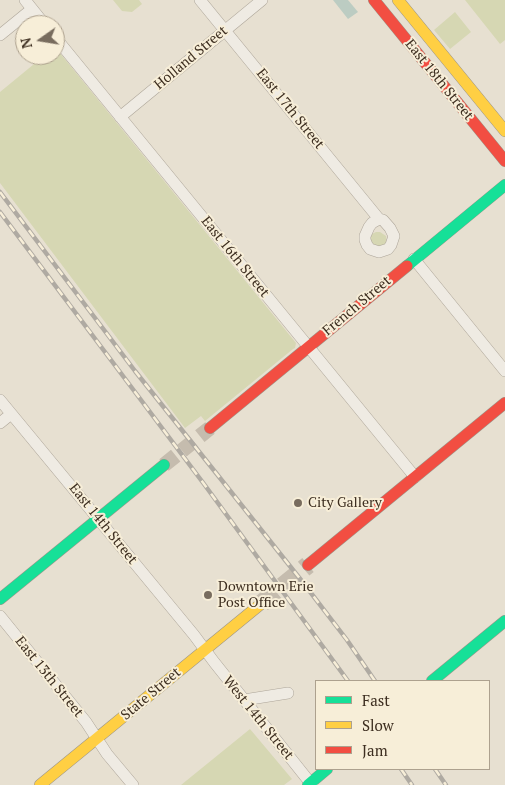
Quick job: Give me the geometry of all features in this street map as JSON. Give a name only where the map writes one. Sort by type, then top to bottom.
[{"type":"main road","name":"East 18th Street","points":[[374,0],[505,161]]},
{"type":"main road","name":"East 18th Street","points":[[398,0],[505,131]]},
{"type":"main road","name":"French Street","points":[[210,428],[505,185]]},
{"type":"main road","points":[[308,565],[505,403]]},
{"type":"main road","points":[[0,599],[164,465]]},
{"type":"main road","name":"State Street","points":[[40,785],[262,603]]},
{"type":"main road","points":[[433,680],[505,622]]},
{"type":"main road","points":[[310,784],[326,770]]},
{"type":"street","points":[[25,0],[36,15]]},
{"type":"street","name":"East 17th Street","points":[[200,0],[379,219]]},
{"type":"street","name":"Holland Street","points":[[120,117],[262,0]]},
{"type":"street","points":[[0,36],[32,10]]},
{"type":"street","name":"East 16th Street","points":[[65,50],[415,477]]},
{"type":"street","points":[[414,259],[505,372]]},
{"type":"street","name":"East 14th Street","points":[[0,400],[194,635],[204,650]]},
{"type":"street","points":[[0,423],[11,414]]},
{"type":"street","name":"East 13th Street","points":[[0,616],[86,722],[107,754],[133,785]]},
{"type":"street","name":"West 14th Street","points":[[204,650],[310,784]]},
{"type":"street","points":[[244,700],[288,693]]},
{"type":"green space","points":[[113,0],[139,0],[142,4],[132,12],[122,11]]},
{"type":"green space","points":[[465,0],[505,0],[505,40],[500,44]]},
{"type":"green space","points":[[455,12],[471,32],[450,49],[434,30]]},
{"type":"green space","points":[[65,59],[296,343],[295,348],[205,421],[201,416],[185,428],[0,183],[0,92],[33,65],[65,65]]},
{"type":"green space","points":[[376,232],[386,236],[387,243],[381,248],[372,245],[370,238]]},
{"type":"green space","points":[[250,729],[292,779],[284,785],[181,785]]},
{"type":"shaded area","points":[[333,0],[348,0],[358,12],[348,19]]},
{"type":"tunnel","points":[[164,465],[210,428]]},
{"type":"tunnel","points":[[262,603],[308,565]]},
{"type":"railway","points":[[0,192],[135,371],[301,580],[347,640],[374,680]]},
{"type":"railway","points":[[0,212],[204,484],[347,680]]},
{"type":"railway","points":[[402,770],[412,785]]},
{"type":"railway","points":[[436,770],[446,785]]},
{"type":"traffic: fast","points":[[407,266],[505,185]]},
{"type":"traffic: fast","points":[[0,599],[164,465]]},
{"type":"traffic: fast","points":[[433,680],[505,621]]},
{"type":"traffic: fast","points":[[308,785],[326,770]]},
{"type":"traffic: slow","points":[[398,0],[505,131]]},
{"type":"traffic: slow","points":[[40,785],[262,603]]},
{"type":"traffic: jam","points":[[374,0],[505,161]]},
{"type":"traffic: jam","points":[[210,428],[407,266]]},
{"type":"traffic: jam","points":[[308,565],[505,403]]},
{"type":"place","name":"City Gallery","points":[[298,503]]},
{"type":"place","name":"Downtown Erie Post Office","points":[[208,595]]}]
